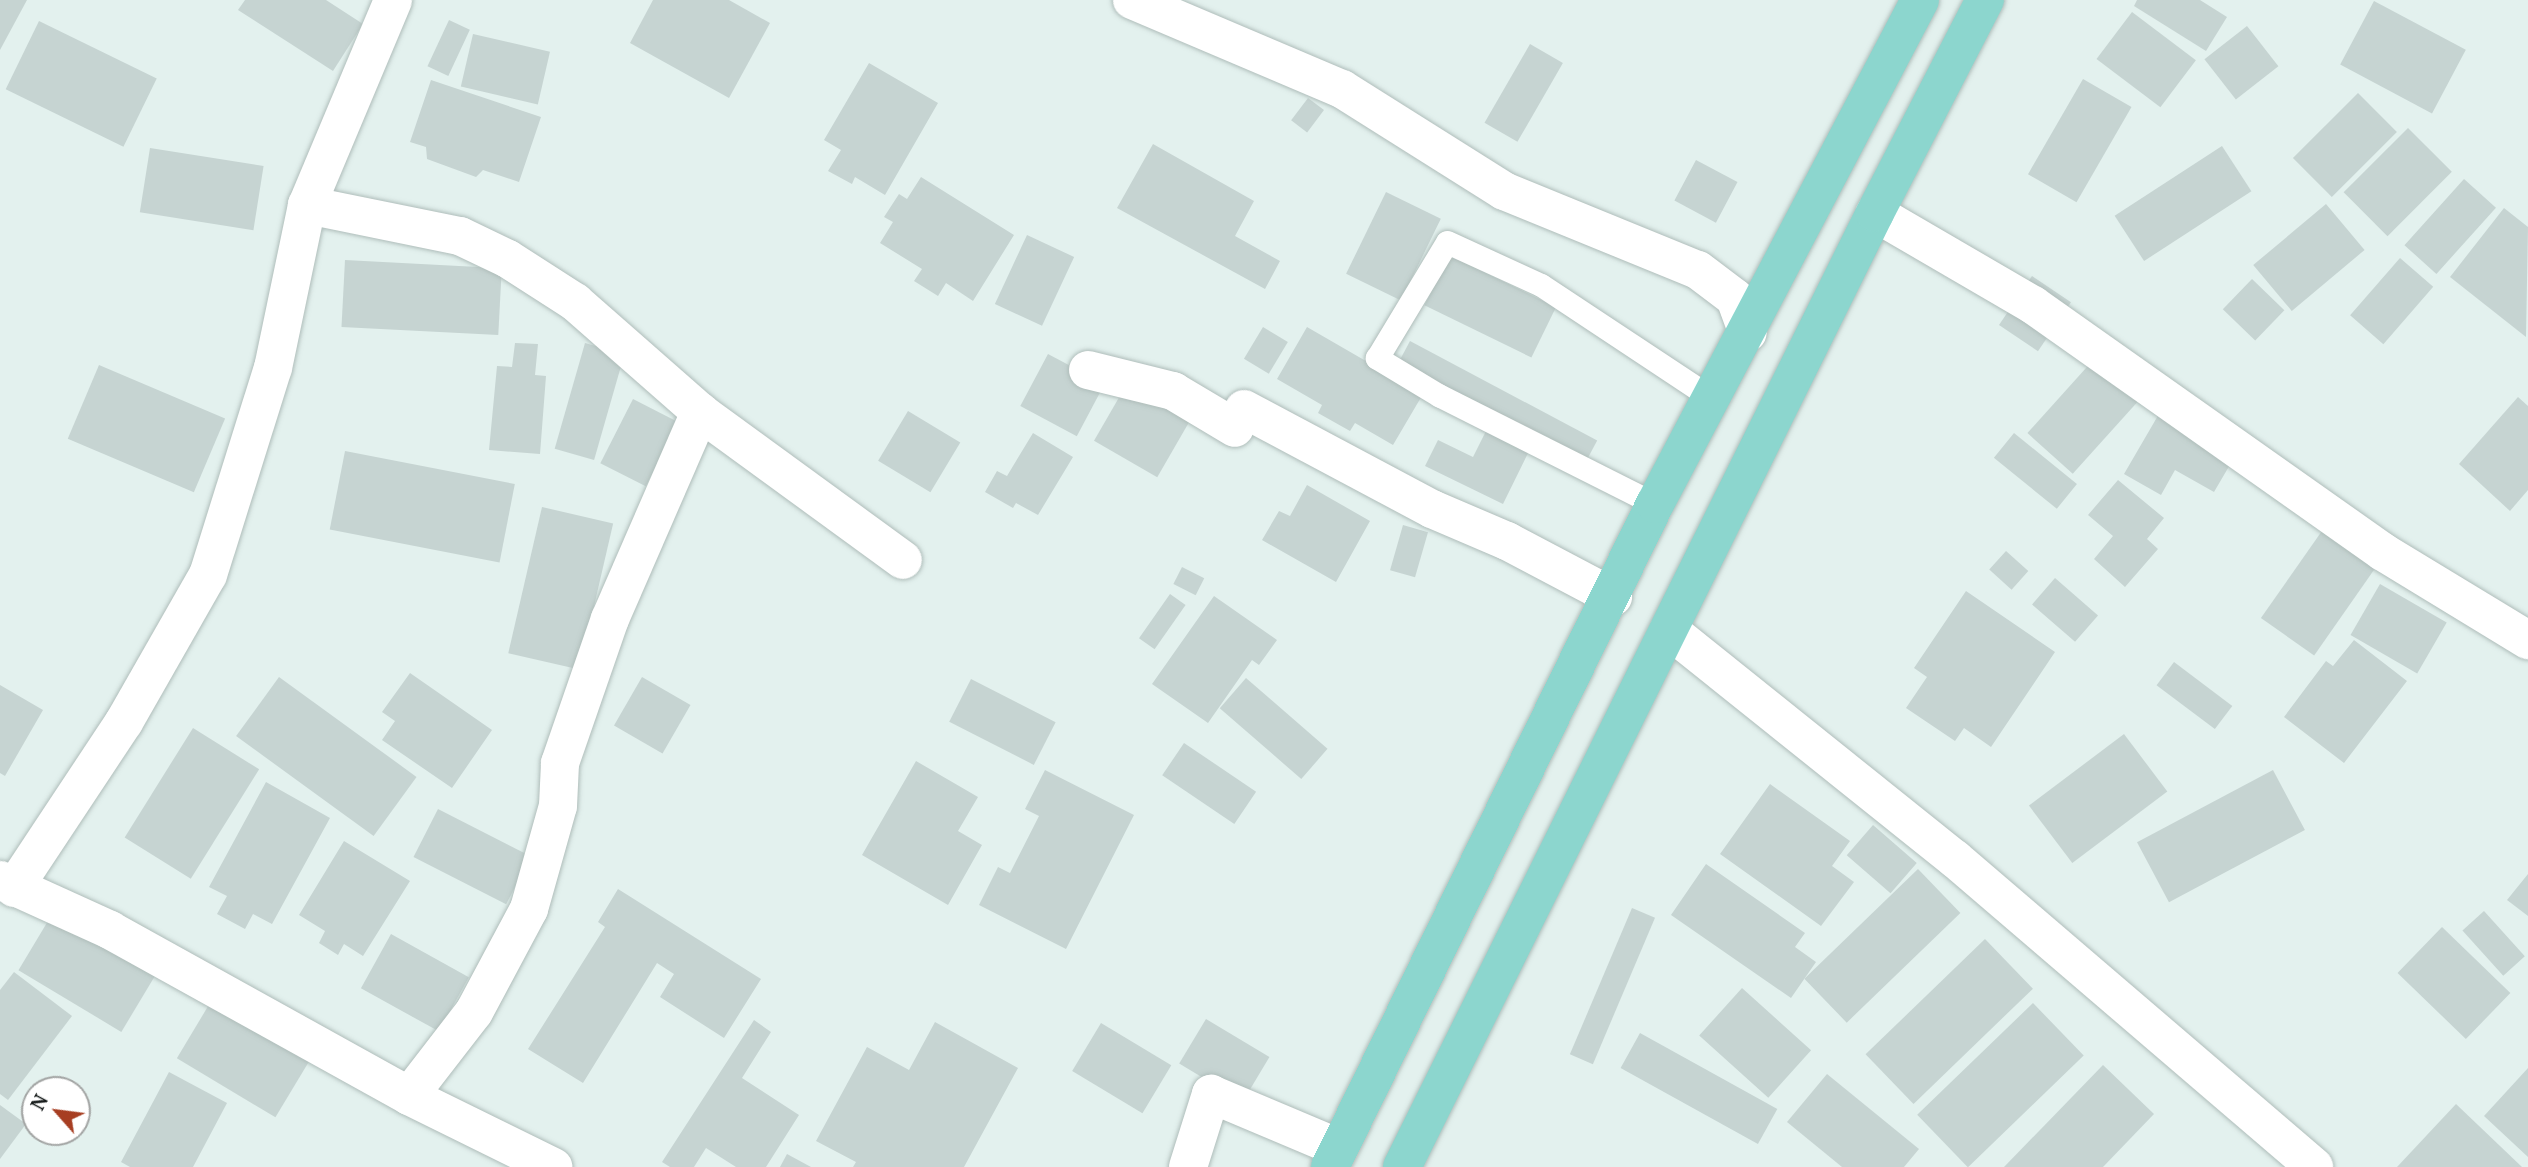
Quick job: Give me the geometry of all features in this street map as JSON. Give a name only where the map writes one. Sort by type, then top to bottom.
[{"type":"highway","points":[[1335,1157],[1613,597],[1655,504],[1710,397],[1748,333],[1920,0]]},
{"type":"highway","points":[[1402,1167],[1875,213],[1985,0]]},
{"type":"street","points":[[393,0],[307,205],[273,368],[208,575],[124,722],[7,884],[110,930],[408,1096],[553,1167]]},
{"type":"street","points":[[1132,0],[1342,89],[1504,191],[1698,270],[1735,298],[1748,333]]},
{"type":"street","points":[[307,205],[460,236],[508,259],[575,302],[700,412],[903,560]]},
{"type":"street","points":[[1875,213],[2033,305],[2383,552],[2528,640]]},
{"type":"street","points":[[1088,370],[1174,391],[1240,419],[1507,541],[1613,597]]},
{"type":"street","points":[[408,1096],[474,1012],[529,909],[558,806],[560,763],[610,619],[700,412]]},
{"type":"street","points":[[1669,631],[1955,859],[2314,1167]]},
{"type":"street","points":[[1188,1167],[1211,1094],[1335,1157]]},
{"type":"lane","points":[[1655,504],[1440,396],[1377,358],[1447,242],[1541,285],[1710,397]]},
{"type":"building","points":[[0,0],[27,0],[0,50]]},
{"type":"building","points":[[245,0],[326,0],[363,24],[333,71],[238,10]]},
{"type":"building","points":[[653,0],[729,0],[770,23],[729,98],[630,43]]},
{"type":"building","points":[[2137,0],[2200,0],[2227,17],[2206,51],[2134,6]]},
{"type":"building","points":[[2374,1],[2466,50],[2432,113],[2340,65]]},
{"type":"building","points":[[2132,12],[2196,60],[2160,107],[2096,59]]},
{"type":"building","points":[[449,20],[470,30],[448,76],[427,66]]},
{"type":"building","points":[[39,21],[157,78],[123,147],[6,89]]},
{"type":"building","points":[[2247,26],[2278,66],[2236,99],[2204,59]]},
{"type":"building","points":[[473,34],[550,52],[538,104],[461,87]]},
{"type":"building","points":[[1530,44],[1563,63],[1517,142],[1484,123]]},
{"type":"building","points":[[869,63],[938,103],[885,195],[855,177],[852,184],[828,171],[841,150],[824,140]]},
{"type":"building","points":[[2083,79],[2131,107],[2076,202],[2028,174]]},
{"type":"building","points":[[431,80],[541,117],[519,182],[483,170],[476,177],[427,159],[426,147],[410,142]]},
{"type":"building","points":[[2358,93],[2397,132],[2332,197],[2293,158]]},
{"type":"building","points":[[1308,98],[1324,110],[1307,132],[1291,120]]},
{"type":"building","points":[[2408,128],[2452,172],[2387,236],[2344,192]]},
{"type":"building","points":[[1153,144],[1254,201],[1235,236],[1280,261],[1265,289],[1117,208]]},
{"type":"building","points":[[2222,146],[2251,191],[2144,261],[2115,216]]},
{"type":"building","points":[[150,148],[264,166],[253,230],[140,212]]},
{"type":"building","points":[[1696,160],[1737,182],[1716,223],[1674,201]]},
{"type":"building","points":[[921,177],[1014,235],[973,301],[946,283],[938,296],[914,281],[922,269],[880,243],[893,222],[884,217],[899,194],[907,199]]},
{"type":"building","points":[[2464,179],[2496,208],[2436,274],[2404,245]]},
{"type":"building","points":[[1386,192],[1441,219],[1401,301],[1346,274]]},
{"type":"building","points":[[2326,204],[2365,250],[2292,311],[2253,265]]},
{"type":"building","points":[[2504,208],[2528,227],[2526,337],[2450,277]]},
{"type":"building","points":[[1027,235],[1074,257],[1042,326],[995,304]]},
{"type":"building","points":[[1449,255],[1556,307],[1531,357],[1424,305]]},
{"type":"building","points":[[2400,258],[2433,287],[2383,344],[2350,315]]},
{"type":"building","points":[[345,260],[502,268],[498,335],[341,327]]},
{"type":"building","points":[[2032,276],[2071,302],[2038,351],[1999,325]]},
{"type":"building","points":[[2252,279],[2284,310],[2255,340],[2223,309]]},
{"type":"building","points":[[1263,327],[1288,342],[1269,374],[1244,359]]},
{"type":"building","points":[[1307,327],[1423,394],[1393,445],[1355,423],[1350,431],[1318,413],[1322,405],[1277,379]]},
{"type":"building","points":[[1410,341],[1597,441],[1585,463],[1398,363]]},
{"type":"building","points":[[515,343],[538,344],[535,375],[546,376],[540,454],[489,450],[497,366],[512,367]]},
{"type":"building","points":[[585,343],[624,354],[594,460],[555,449]]},
{"type":"building","points":[[1048,354],[1105,384],[1077,436],[1020,406]]},
{"type":"building","points":[[2095,358],[2140,399],[2073,474],[2027,433]]},
{"type":"building","points":[[99,365],[225,419],[194,492],[68,439]]},
{"type":"building","points":[[1132,375],[1195,412],[1157,477],[1094,441]]},
{"type":"building","points":[[2518,397],[2528,406],[2528,490],[2510,511],[2459,464]]},
{"type":"building","points":[[633,399],[678,422],[646,486],[600,463]]},
{"type":"building","points":[[2163,407],[2238,451],[2214,492],[2175,470],[2161,495],[2124,474]]},
{"type":"building","points":[[908,411],[960,442],[930,492],[878,461]]},
{"type":"building","points":[[1489,425],[1532,445],[1503,504],[1425,466],[1438,440],[1473,457]]},
{"type":"building","points":[[1033,433],[1073,457],[1038,515],[1016,503],[1013,508],[985,492],[997,471],[1007,476]]},
{"type":"building","points":[[2014,433],[2077,484],[2057,509],[1994,458]]},
{"type":"building","points":[[345,451],[515,484],[500,563],[330,530]]},
{"type":"building","points":[[2118,480],[2164,518],[2147,539],[2158,549],[2125,587],[2094,559],[2113,536],[2088,515]]},
{"type":"building","points":[[1307,485],[1370,521],[1336,582],[1262,540],[1279,511],[1290,516]]},
{"type":"building","points":[[542,507],[613,523],[579,670],[508,653]]},
{"type":"building","points":[[1403,525],[1428,532],[1415,577],[1390,570]]},
{"type":"building","points":[[2324,528],[2377,565],[2314,655],[2261,618]]},
{"type":"building","points":[[2006,551],[2028,571],[2012,590],[1989,570]]},
{"type":"building","points":[[1182,567],[1204,578],[1196,595],[1173,584]]},
{"type":"building","points":[[2055,578],[2098,615],[2075,642],[2032,604]]},
{"type":"building","points":[[2380,584],[2447,622],[2417,674],[2350,635]]},
{"type":"building","points":[[1966,591],[2055,652],[1991,747],[1964,728],[1955,741],[1906,708],[1927,677],[1914,668]]},
{"type":"building","points":[[1170,594],[1186,605],[1155,649],[1139,638]]},
{"type":"building","points":[[1214,596],[1277,640],[1259,665],[1252,660],[1208,723],[1152,684]]},
{"type":"building","points":[[2354,640],[2407,681],[2344,763],[2284,717],[2326,661],[2333,666]]},
{"type":"building","points":[[2174,662],[2232,706],[2215,729],[2157,685]]},
{"type":"building","points":[[410,673],[492,730],[452,788],[382,740],[395,721],[382,712]]},
{"type":"building","points":[[279,677],[417,777],[374,836],[236,736]]},
{"type":"building","points":[[642,677],[690,705],[662,753],[614,725]]},
{"type":"building","points":[[1246,678],[1328,749],[1301,779],[1220,708]]},
{"type":"building","points":[[971,679],[1056,722],[1034,765],[949,722]]},
{"type":"building","points":[[0,685],[43,710],[5,776],[0,773]]},
{"type":"building","points":[[193,728],[259,769],[191,879],[125,837]]},
{"type":"building","points":[[2124,734],[2167,792],[2072,863],[2029,806]]},
{"type":"building","points":[[1184,743],[1256,792],[1234,824],[1162,775]]},
{"type":"building","points":[[916,761],[978,797],[958,831],[982,845],[948,905],[862,855]]},
{"type":"building","points":[[1045,770],[1134,815],[1066,949],[979,905],[998,867],[1010,873],[1039,816],[1025,809]]},
{"type":"building","points":[[2273,770],[2305,830],[2169,902],[2137,842]]},
{"type":"building","points":[[266,782],[330,818],[272,924],[253,914],[245,929],[217,914],[227,896],[209,887]]},
{"type":"building","points":[[1770,784],[1850,841],[1832,866],[1854,882],[1821,926],[1720,854]]},
{"type":"building","points":[[438,809],[531,856],[506,904],[413,857]]},
{"type":"building","points":[[1873,825],[1917,863],[1891,893],[1847,855]]},
{"type":"building","points":[[344,841],[410,881],[363,956],[344,944],[338,955],[319,943],[325,931],[299,915]]},
{"type":"building","points":[[1706,864],[1805,933],[1795,947],[1816,962],[1791,998],[1671,915]]},
{"type":"building","points":[[1918,869],[1960,913],[1847,1023],[1804,979]]},
{"type":"building","points":[[2528,874],[2528,916],[2507,900]]},
{"type":"building","points":[[618,889],[761,979],[724,1038],[660,997],[674,974],[657,963],[583,1083],[528,1049],[605,927],[598,922]]},
{"type":"building","points":[[1632,908],[1655,918],[1593,1064],[1570,1054]]},
{"type":"building","points":[[54,911],[157,973],[121,1032],[18,970]]},
{"type":"building","points":[[2484,911],[2525,956],[2503,976],[2462,930]]},
{"type":"building","points":[[2442,927],[2510,993],[2466,1039],[2398,973]]},
{"type":"building","points":[[391,934],[469,977],[439,1031],[361,988]]},
{"type":"building","points":[[1985,939],[2033,989],[1914,1104],[1866,1054]]},
{"type":"building","points":[[14,972],[72,1016],[26,1076],[21,1076],[21,1083],[8,1100],[0,1094],[0,990]]},
{"type":"building","points":[[1742,988],[1811,1050],[1768,1098],[1699,1036]]},
{"type":"building","points":[[216,993],[315,1052],[275,1117],[177,1058]]},
{"type":"building","points":[[2033,1003],[2084,1056],[1968,1167],[1917,1115]]},
{"type":"building","points":[[1206,1019],[1269,1057],[1243,1102],[1179,1064]]},
{"type":"building","points":[[754,1020],[771,1032],[742,1078],[799,1115],[766,1167],[736,1167],[706,1148],[694,1167],[670,1167],[662,1162]]},
{"type":"building","points":[[935,1022],[1018,1068],[964,1167],[853,1167],[856,1162],[816,1141],[867,1047],[909,1070]]},
{"type":"building","points":[[1101,1023],[1171,1065],[1142,1113],[1072,1071]]},
{"type":"building","points":[[1640,1033],[1777,1109],[1758,1144],[1621,1068]]},
{"type":"building","points":[[2103,1065],[2154,1114],[2103,1167],[2004,1167]]},
{"type":"building","points":[[2528,1068],[2528,1157],[2484,1116]]},
{"type":"building","points":[[169,1072],[227,1103],[193,1167],[130,1167],[121,1162]]},
{"type":"building","points":[[1827,1074],[1919,1149],[1904,1167],[1842,1167],[1787,1122]]},
{"type":"building","points":[[2456,1104],[2522,1167],[2397,1167]]},
{"type":"building","points":[[0,1105],[21,1120],[21,1131],[0,1159]]},
{"type":"building","points":[[787,1154],[811,1167],[780,1167]]}]
